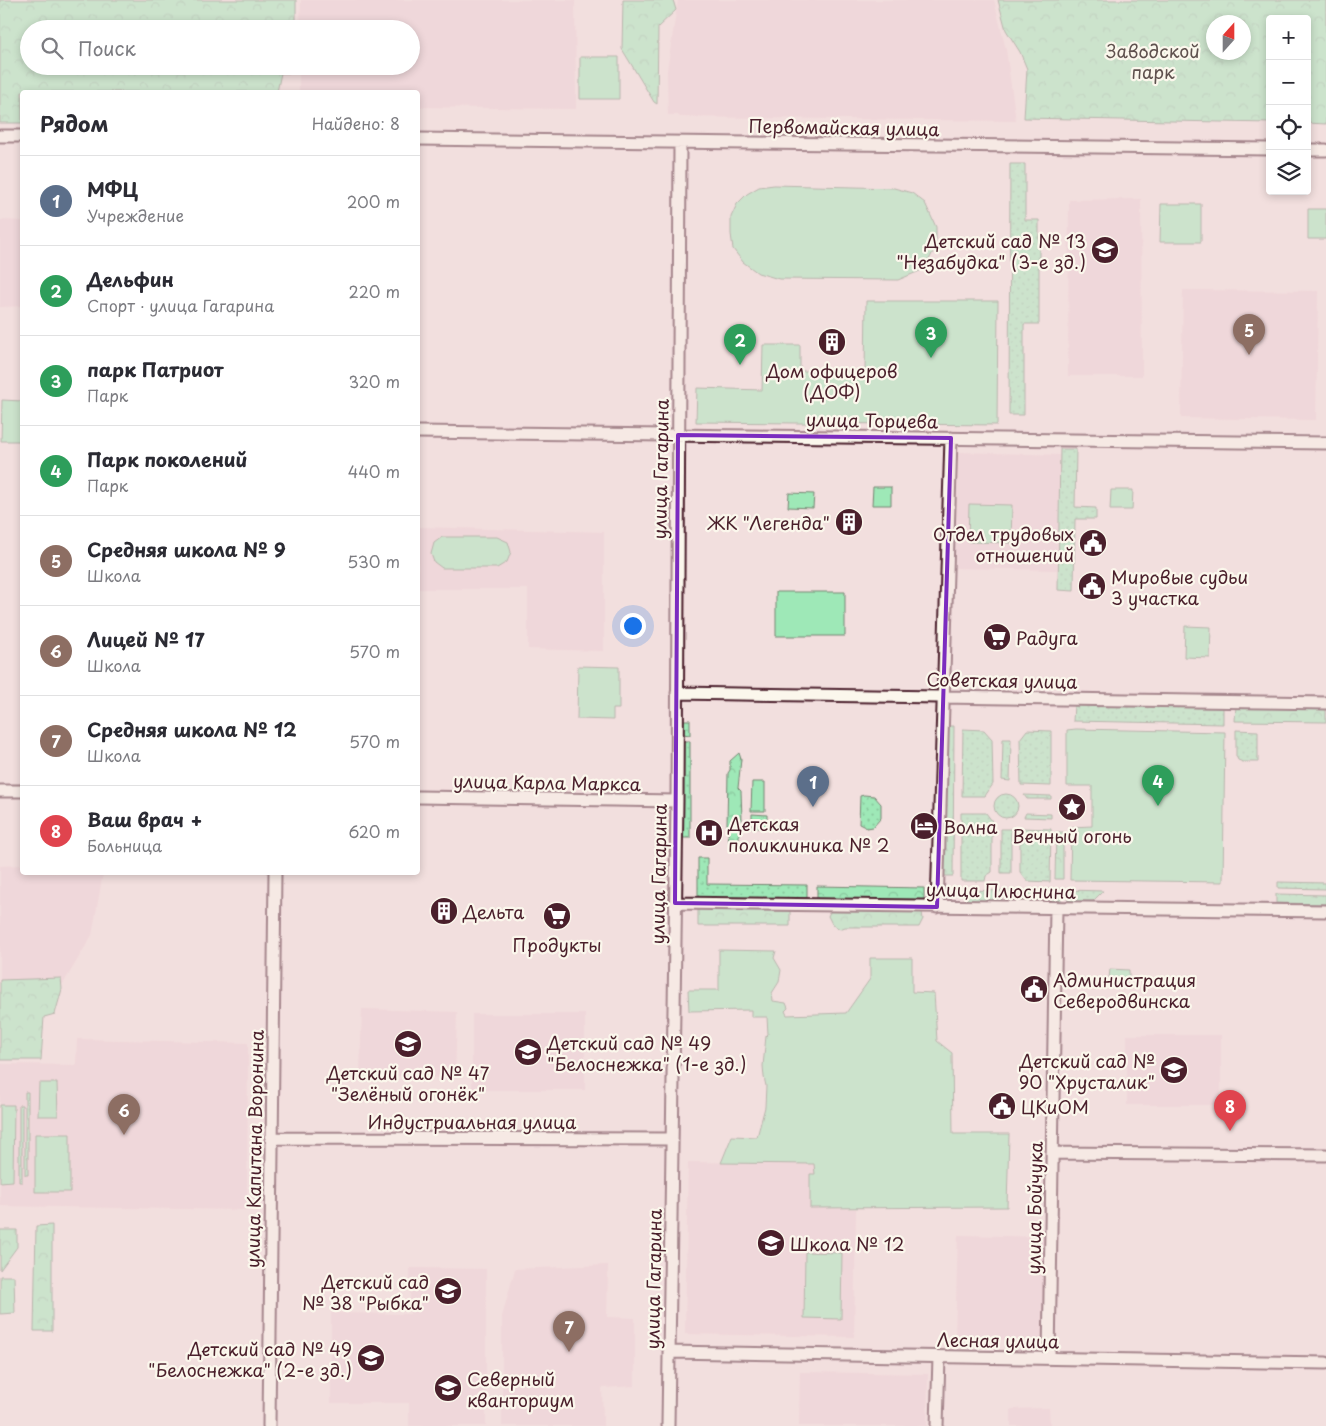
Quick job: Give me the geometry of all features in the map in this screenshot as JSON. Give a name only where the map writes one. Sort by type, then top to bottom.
[{"type":"street","points":[[0,136],[20,136]]},
{"type":"street","name":"Первомайская улица","points":[[420,139],[1266,149]]},
{"type":"street","name":"улица Гагарина","points":[[668,1426],[676,801],[680,143]]},
{"type":"street","points":[[1311,150],[1326,150]]},
{"type":"street","name":"улица Торцева","points":[[420,432],[1326,443]]},
{"type":"street","points":[[937,907],[951,438]]},
{"type":"street","name":"Советская улица","points":[[677,693],[1326,703]]},
{"type":"street","points":[[0,791],[20,791]]},
{"type":"street","name":"улица Карла Маркса","points":[[420,797],[676,801]]},
{"type":"street","name":"улица Капитана Воронина","points":[[269,1426],[275,875]]},
{"type":"street","name":"улица Плюснина","points":[[675,903],[1326,911]]},
{"type":"street","name":"улица Бойчука","points":[[1049,1358],[1056,908]]},
{"type":"street","name":"Индустриальная улица","points":[[271,1138],[672,1139]]},
{"type":"street","points":[[1052,1153],[1326,1155]]},
{"type":"street","name":"Лесная улица","points":[[669,1352],[1326,1363]]},
{"type":"street","points":[[938,1426],[939,1356]]},
{"type":"highlighted area","points":[[678,435],[951,438],[937,907],[675,903]]},
{"type":"shaded area","points":[[301,0],[575,0],[576,109],[420,107],[420,90],[299,90],[299,75],[420,75],[420,20],[300,20]]},
{"type":"shaded area","points":[[678,0],[994,0],[1006,50],[1016,121],[680,117],[678,115],[668,115],[667,71]]},
{"type":"shaded area","name":"Детский сад № 13 \"Незабудка\" (3-е зд.)","points":[[1141,199],[1142,376],[1068,376],[1069,200]]},
{"type":"shaded area","points":[[0,220],[20,221],[20,306],[0,307]]},
{"type":"shaded area","points":[[1183,290],[1318,291],[1316,420],[1181,418]]},
{"type":"shaded area","points":[[958,452],[1060,455],[1057,570],[955,568]]},
{"type":"shaded area","points":[[420,527],[604,532],[604,651],[528,649],[528,589],[420,589]]},
{"type":"shaded area","points":[[20,865],[20,875],[103,875],[92,935],[63,984],[0,984],[0,866]]},
{"type":"shaded area","name":"Детский сад № 47 \"Зелёный огонёк\"","points":[[362,1009],[457,1012],[455,1078],[360,1075]]},
{"type":"shaded area","name":"Детский сад № 49 \"Белоснежка\" (1-е зд.)","points":[[472,1014],[585,1014],[585,1090],[472,1090]]},
{"type":"shaded area","name":"Детский сад № 90 \"Хрусталик\"","points":[[1127,1035],[1221,1035],[1221,1105],[1127,1105]]},
{"type":"shaded area","points":[[77,1039],[248,1043],[247,1210],[0,1206],[0,1064],[76,1065]]},
{"type":"shaded area","name":"Школа № 12","points":[[688,1162],[815,1164],[815,1174],[810,1174],[810,1208],[856,1209],[854,1337],[685,1334]]},
{"type":"shaded area","points":[[958,1235],[1046,1237],[1042,1340],[955,1339]]},
{"type":"shaded area","points":[[608,1265],[607,1317],[635,1318],[635,1386],[602,1388],[603,1426],[502,1426],[502,1317],[515,1269]]},
{"type":"shaded area","points":[[410,1268],[486,1269],[486,1426],[409,1426],[409,1403],[331,1403],[331,1313],[410,1314]]},
{"type":"shaded area","points":[[800,1372],[928,1374],[927,1426],[799,1426]]},
{"type":"shaded area","points":[[1049,1408],[1050,1426],[1011,1426],[1011,1409]]},
{"type":"green space","points":[[0,0],[296,0],[296,20],[20,20],[20,75],[281,75],[277,90],[20,90],[20,123],[0,123]]},
{"type":"green space","points":[[623,0],[673,0],[676,10],[658,27],[657,104],[622,49]]},
{"type":"green space","name":"Заводской парк","points":[[998,0],[1326,0],[1326,124],[1311,123],[1311,15],[1266,15],[1266,123],[1024,118],[1027,69],[1020,52],[1006,30]]},
{"type":"green space","points":[[580,57],[619,57],[619,99],[580,99]]},
{"type":"green space","points":[[1010,164],[1025,164],[1025,220],[1039,220],[1039,324],[1024,324],[1024,415],[1009,415]]},
{"type":"green space","points":[[774,185],[894,188],[912,193],[925,203],[936,227],[936,245],[922,270],[898,280],[779,279],[758,273],[743,262],[733,249],[731,217],[737,204],[747,194],[759,187]]},
{"type":"green space","points":[[1161,204],[1201,204],[1201,242],[1160,242]]},
{"type":"green space","points":[[1308,209],[1326,209],[1326,239],[1308,239]]},
{"type":"green space","points":[[866,301],[998,301],[997,425],[696,422],[697,388],[762,390],[763,345],[800,345],[800,371],[865,371]]},
{"type":"green space","points":[[2,400],[20,401],[20,441],[1,441]]},
{"type":"green space","points":[[1060,449],[1076,449],[1075,507],[1096,508],[1096,519],[1075,519],[1074,591],[1058,590]]},
{"type":"green space","points":[[873,487],[891,487],[891,505],[872,505]]},
{"type":"green space","points":[[1111,490],[1133,490],[1132,510],[1110,510]]},
{"type":"green space","points":[[789,493],[814,494],[813,508],[788,507]]},
{"type":"green space","points":[[969,504],[1012,505],[1011,543],[968,542]]},
{"type":"green space","points":[[442,537],[497,537],[508,542],[511,552],[507,562],[497,568],[442,568],[434,562],[431,554],[434,543]]},
{"type":"green space","points":[[776,592],[845,592],[845,636],[776,636]]},
{"type":"green space","points":[[1185,626],[1211,627],[1210,658],[1184,657]]},
{"type":"green space","points":[[578,666],[619,667],[619,709],[613,709],[613,720],[577,719]]},
{"type":"green space","points":[[1074,705],[1223,707],[1223,724],[1073,721]]},
{"type":"green space","points":[[1236,705],[1326,707],[1326,722],[1235,721]]},
{"type":"green space","points":[[683,720],[690,720],[690,735],[683,734]]},
{"type":"green space","points":[[945,726],[954,726],[953,876],[944,876]]},
{"type":"green space","points":[[963,729],[984,730],[992,739],[993,784],[985,796],[962,796]]},
{"type":"green space","points":[[1027,730],[1051,731],[1051,786],[1021,785],[1020,739]]},
{"type":"green space","points":[[1067,730],[1225,732],[1223,882],[1070,880],[1071,827],[1092,826],[1092,786],[1067,786]]},
{"type":"green space","points":[[1236,730],[1258,731],[1258,762],[1238,760],[1236,756]]},
{"type":"green space","points":[[1003,739],[1011,739],[1010,781],[1002,780]]},
{"type":"green space","points":[[683,741],[690,741],[690,838],[679,838],[679,815],[683,810]]},
{"type":"green space","points":[[739,753],[741,759],[738,788],[741,791],[742,819],[739,828],[739,840],[729,842],[727,824],[728,773],[730,761]]},
{"type":"green space","points":[[752,782],[765,782],[765,811],[751,811]]},
{"type":"green space","points":[[1006,794],[1015,797],[1018,806],[1015,815],[1006,818],[997,815],[994,806],[997,797]]},
{"type":"green space","points":[[1024,795],[1051,796],[1051,799],[1027,799]]},
{"type":"green space","points":[[860,796],[874,796],[881,804],[881,818],[873,827],[867,828],[859,824]]},
{"type":"green space","points":[[961,813],[986,813],[992,821],[992,872],[986,876],[985,881],[961,881]]},
{"type":"green space","points":[[1026,813],[1051,814],[1051,818],[1024,817]]},
{"type":"green space","points":[[752,814],[767,815],[767,828],[752,828]]},
{"type":"green space","points":[[1020,828],[1051,829],[1050,882],[1027,881],[1020,872]]},
{"type":"green space","points":[[1001,829],[1011,829],[1011,873],[1001,873]]},
{"type":"green space","points":[[1056,832],[1063,832],[1063,879],[1055,879]]},
{"type":"green space","points":[[698,858],[707,858],[707,884],[807,885],[807,898],[698,897]]},
{"type":"green space","points":[[1278,882],[1326,883],[1326,889],[1278,888]]},
{"type":"green space","points":[[817,886],[924,888],[924,900],[817,899]]},
{"type":"green space","points":[[1048,889],[1061,889],[1061,901],[1048,900]]},
{"type":"green space","points":[[966,890],[1002,891],[1002,902],[966,902]]},
{"type":"green space","points":[[1068,890],[1103,891],[1093,901],[1068,901]]},
{"type":"green space","points":[[1006,891],[1043,891],[1043,902],[1005,902]]},
{"type":"green space","points":[[1276,894],[1326,895],[1326,904],[1276,903]]},
{"type":"green space","points":[[698,907],[790,907],[790,926],[698,926]]},
{"type":"green space","points":[[832,908],[917,909],[922,912],[923,919],[919,927],[845,927],[840,929],[832,924],[828,916]]},
{"type":"green space","points":[[719,950],[776,951],[774,958],[781,970],[779,982],[772,993],[773,1001],[786,1003],[788,1008],[785,1011],[787,1015],[846,1013],[870,979],[870,958],[912,958],[912,992],[934,993],[937,1041],[952,1053],[953,1134],[1009,1134],[1007,1207],[810,1208],[810,1174],[815,1174],[814,1164],[721,1163],[732,1136],[757,1137],[765,1107],[766,1086],[763,1066],[766,1036],[768,1034],[767,1017],[751,1017],[751,1010],[689,1011],[688,990],[719,990]]},
{"type":"green space","points":[[1110,969],[1129,970],[1129,980],[1109,979]]},
{"type":"green space","points":[[61,978],[62,989],[55,1014],[44,1017],[41,1060],[0,1060],[0,980]]},
{"type":"green space","points":[[39,1083],[57,1083],[58,1116],[38,1116]]},
{"type":"green space","points":[[25,1092],[28,1092],[28,1175],[25,1175]]},
{"type":"green space","points":[[0,1105],[14,1105],[13,1181],[0,1182]]},
{"type":"green space","points":[[19,1105],[22,1105],[22,1182],[19,1182]]},
{"type":"green space","points":[[35,1134],[70,1134],[70,1192],[35,1192]]},
{"type":"green space","points":[[52,1225],[52,1331],[34,1331],[36,1226]]},
{"type":"green space","points":[[0,1230],[17,1230],[17,1247],[0,1270]]},
{"type":"green space","points":[[805,1252],[842,1253],[841,1319],[804,1318]]},
{"type":"green space","points":[[0,1276],[14,1276],[15,1313],[0,1314]]},
{"type":"place","name":"Детский сад № 13 \"Незабудка\" (3-е зд.)","points":[[1105,250]]},
{"type":"place","name":"Дом офицеров (ДОФ)","points":[[832,342]]},
{"type":"place","name":"Средняя школа № 9","points":[[1249,355]]},
{"type":"place","name":"парк Патриот","points":[[931,358]]},
{"type":"place","name":"Дельфин","points":[[740,365]]},
{"type":"place","name":"ЖК \"Легенда\"","points":[[849,522]]},
{"type":"place","name":"Отдел трудовых отношений","points":[[1093,543]]},
{"type":"place","name":"Мировые судьи 3 участка","points":[[1092,586]]},
{"type":"place","name":"Радуга","points":[[997,637]]},
{"type":"place","name":"Парк поколений","points":[[1158,806]]},
{"type":"place","name":"МФЦ","points":[[813,807]]},
{"type":"place","name":"Вечный огонь","points":[[1072,807]]},
{"type":"place","name":"Волна","points":[[924,826]]},
{"type":"place","name":"Детская поликлиника № 2","points":[[709,833]]},
{"type":"place","name":"Дельта","points":[[444,911]]},
{"type":"place","name":"Продукты","points":[[557,916]]},
{"type":"place","name":"Администрация Северодвинска","points":[[1034,989]]},
{"type":"place","name":"Детский сад № 47 \"Зелёный огонёк\"","points":[[408,1044]]},
{"type":"place","name":"Детский сад № 49 \"Белоснежка\" (1-е зд.)","points":[[528,1052]]},
{"type":"place","name":"Детский сад № 90 \"Хрусталик\"","points":[[1174,1070]]},
{"type":"place","name":"ЦКиОМ","points":[[1002,1106]]},
{"type":"place","name":"Ваш врач +","points":[[1230,1131]]},
{"type":"place","name":"Лицей № 17","points":[[124,1135]]},
{"type":"place","name":"Школа № 12","points":[[771,1243]]},
{"type":"place","name":"Детский сад № 38 \"Рыбка\"","points":[[448,1291]]},
{"type":"place","name":"Средняя школа № 12","points":[[569,1352]]},
{"type":"place","name":"Детский сад № 49 \"Белоснежка\" (2-е зд.)","points":[[371,1358]]},
{"type":"place","name":"Северный кванториум","points":[[448,1388]]}]
